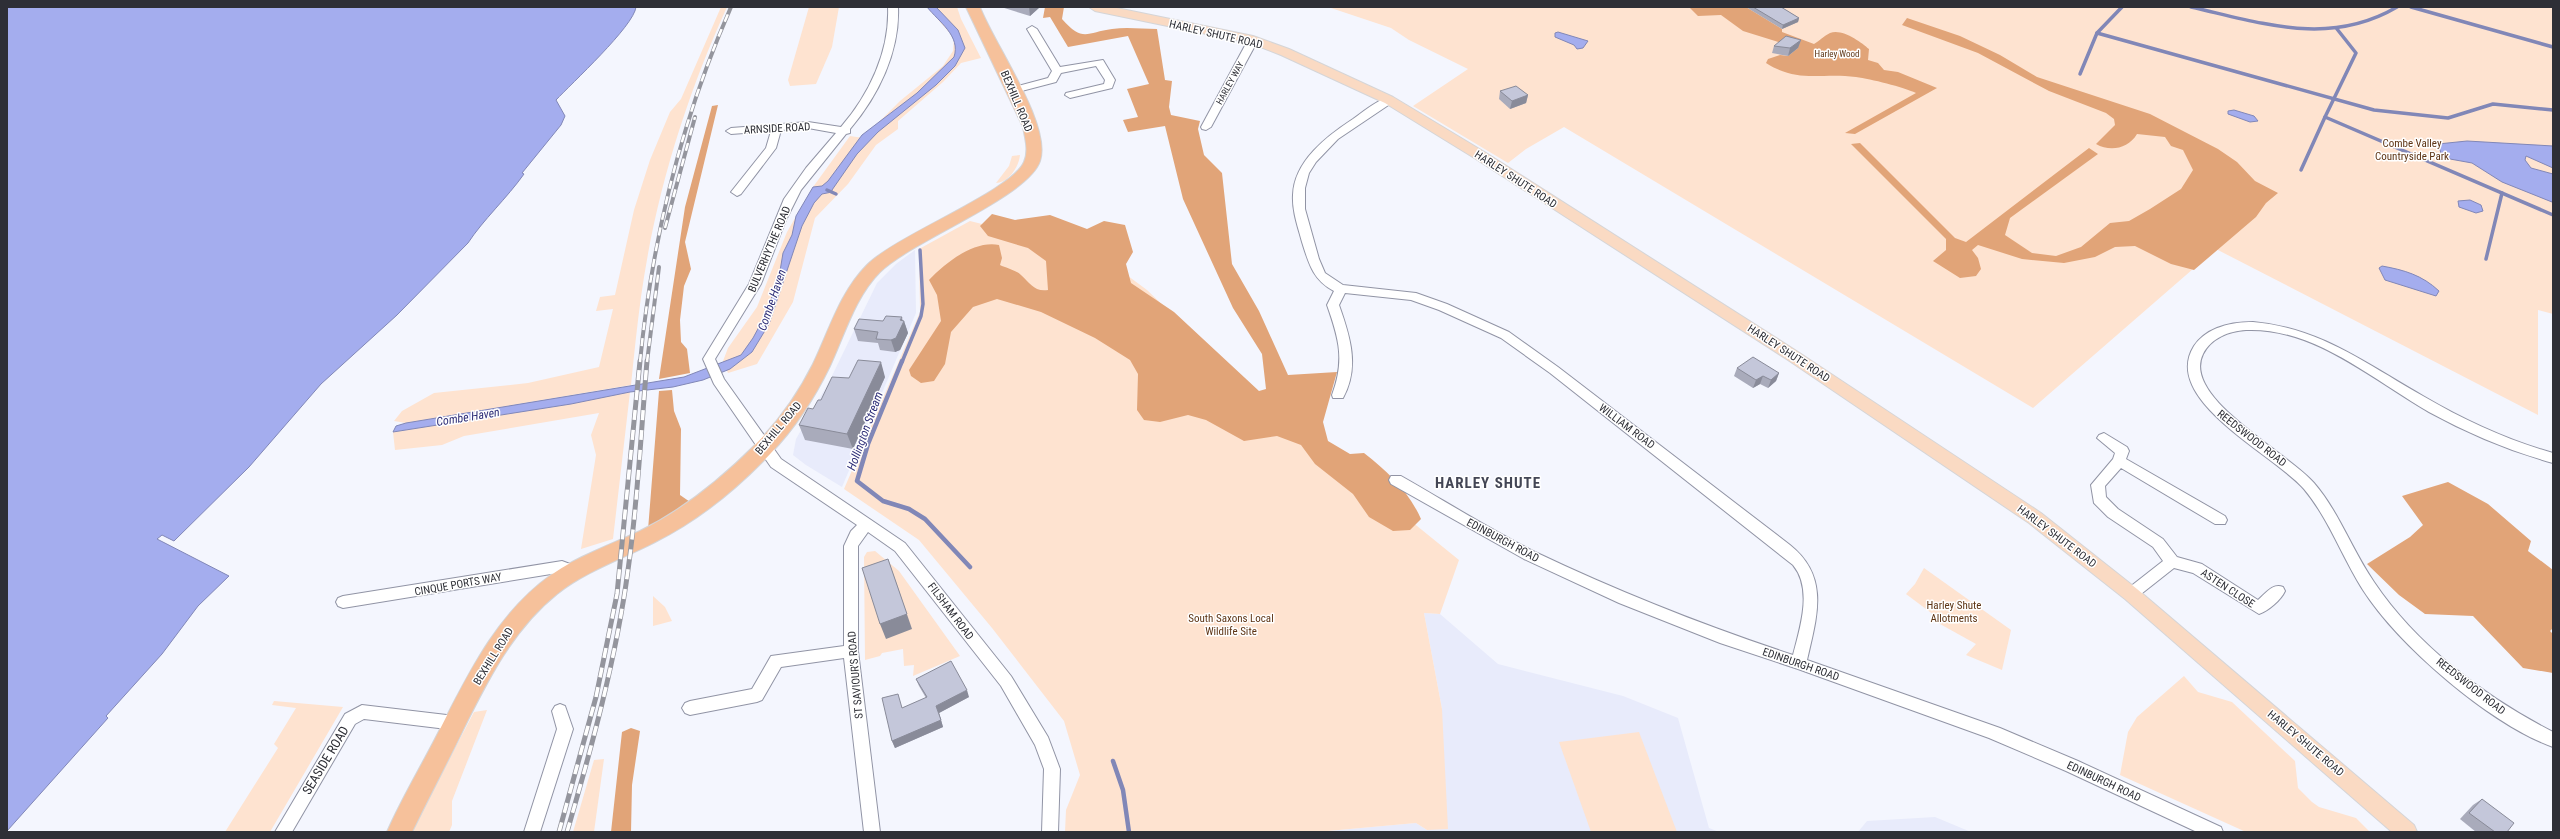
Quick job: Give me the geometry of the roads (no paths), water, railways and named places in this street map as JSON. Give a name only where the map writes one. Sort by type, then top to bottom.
[{"type":"highway","name":"BEXHILL ROAD","points":[[399,832],[495,648],[514,622],[546,590],[573,571],[683,517],[764,448],[800,404],[811,385],[852,299],[874,269],[900,248],[1008,185],[1027,170],[1033,156],[1032,132],[1014,90],[981,28],[973,7]]},
{"type":"main road","name":"HARLEY SHUTE ROAD","points":[[1096,7],[1253,40],[1347,79],[1389,100],[1481,156],[1787,351],[1952,460],[2035,518],[2131,594],[2407,832]]},
{"type":"street","name":"BULVERHYTHE ROAD","points":[[764,448],[756,432],[718,381],[709,359],[722,336],[744,305],[760,272],[780,219],[796,189],[866,104],[886,62],[893,7]]},
{"type":"street","points":[[1032,29],[1057,71]]},
{"type":"street","name":"HARLEY WAY","points":[[1206,126],[1253,40]]},
{"type":"street","points":[[1014,90],[1052,80],[1057,71],[1099,62],[1110,80],[1108,86],[1070,95]]},
{"type":"street","points":[[1338,395],[1346,376],[1348,355],[1333,305],[1341,289],[1324,281],[1316,271],[1301,219],[1299,188],[1309,165],[1324,144],[1389,100]]},
{"type":"street","name":"ARNSIDE ROAD","points":[[731,130],[808,125],[846,130]]},
{"type":"street","points":[[737,192],[771,148],[777,128]]},
{"type":"street","name":"WILLIAM ROAD","points":[[1341,289],[1412,296],[1443,307],[1505,335],[1554,370],[1775,541],[1802,564],[1812,590],[1807,626],[1799,663]]},
{"type":"street","name":"REEDSWOOD ROAD","points":[[2553,458],[2498,440],[2450,417],[2345,353],[2311,337],[2281,329],[2252,326],[2222,330],[2202,344],[2193,362],[2198,385],[2213,407],[2240,431],[2285,463],[2309,487],[2325,508],[2345,548],[2371,590],[2392,618],[2441,663],[2492,706],[2529,728],[2553,740]]},
{"type":"street","points":[[2104,438],[2122,451],[2119,461],[2098,485],[2100,499],[2113,513],[2158,543],[2172,562],[2131,594]]},
{"type":"street","name":"FILSHAM ROAD","points":[[764,448],[781,468],[900,547],[1006,681],[1023,707],[1042,742],[1052,769],[1050,832]]},
{"type":"street","points":[[2119,461],[2220,520]]},
{"type":"street","name":"EDINBURGH ROAD","points":[[1396,480],[1529,555],[1624,599],[1725,640],[1799,663],[1994,733],[2072,766],[2215,832]]},
{"type":"street","name":"ST SAVIOUR'S ROAD","points":[[867,524],[856,535],[851,546],[851,651],[872,832]]},
{"type":"street","name":"ASTEN CLOSE","points":[[2172,562],[2196,568],[2259,608],[2278,591]]},
{"type":"street","name":"CINQUE PORTS WAY","points":[[343,602],[551,568],[562,567],[573,571]]},
{"type":"street","points":[[690,708],[757,694],[776,661],[851,651]]},
{"type":"street","points":[[532,832],[565,729],[560,711]]},
{"type":"street","name":"SEASIDE ROAD","points":[[283,832],[350,719],[362,712],[455,723]]},
{"type":"water","points":[[7,7],[636,7],[633,16],[614,41],[556,100],[565,116],[561,125],[522,173],[524,174],[517,183],[468,243],[397,315],[321,384],[249,467],[174,541],[162,535],[157,539],[229,576],[198,606],[162,654],[106,716],[108,718],[7,831]]},
{"type":"water","name":"Combe Haven","points":[[927,7],[936,7],[958,30],[965,48],[955,66],[936,85],[878,132],[857,154],[832,192],[822,194],[814,203],[802,226],[769,324],[752,352],[730,369],[703,380],[673,387],[630,392],[571,404],[393,432],[396,426],[406,423],[684,377],[741,355],[753,338],[767,312],[780,271],[783,253],[792,235],[796,216],[813,187],[822,186],[828,181],[862,135],[917,93],[954,57],[955,49],[952,36]]},
{"type":"water","points":[[1558,32],[1588,41],[1583,48],[1577,49],[1574,45],[1555,37],[1555,33]]},
{"type":"water","points":[[2234,110],[2254,116],[2258,121],[2250,122],[2228,114],[2228,111]]},
{"type":"water","points":[[2467,141],[2553,146],[2553,168],[2526,156],[2525,160],[2531,168],[2553,174],[2552,202],[2502,182],[2472,163],[2450,159],[2441,153],[2438,144]]},
{"type":"water","points":[[2470,200],[2481,205],[2483,211],[2476,213],[2459,207],[2458,201]]},
{"type":"water","points":[[2382,266],[2398,269],[2419,277],[2433,285],[2439,291],[2436,296],[2385,280],[2379,268]]},
{"type":"waterway","points":[[2097,33],[2122,7]]},
{"type":"waterway","points":[[2191,7],[2269,25],[2321,29],[2346,26],[2372,19],[2397,7]]},
{"type":"waterway","points":[[2411,7],[2553,47]]},
{"type":"waterway","points":[[2334,99],[2356,53],[2337,29]]},
{"type":"waterway","points":[[2080,74],[2097,33]]},
{"type":"waterway","points":[[2097,33],[2334,99]]},
{"type":"waterway","points":[[2325,117],[2334,99]]},
{"type":"waterway","points":[[2334,99],[2374,110],[2448,118],[2493,104],[2553,110]]},
{"type":"waterway","points":[[2301,170],[2325,117]]},
{"type":"waterway","points":[[2325,117],[2502,193]]},
{"type":"waterway","name":"Hollington Stream","points":[[827,190],[836,194]]},
{"type":"waterway","points":[[2486,259],[2502,193]]},
{"type":"waterway","points":[[2502,193],[2553,215]]},
{"type":"waterway","name":"Hollington Stream","points":[[902,362],[921,316],[923,304],[920,250]]},
{"type":"waterway","name":"Hollington Stream","points":[[902,361],[868,444],[857,481],[883,501],[909,509],[925,519],[970,567]]},
{"type":"waterway","name":"Hollington Stream","points":[[1113,761],[1123,790],[1129,832]]},
{"type":"railway","points":[[640,362],[652,271],[671,181],[697,93],[731,7]]},
{"type":"railway","points":[[665,228],[695,117]]},
{"type":"railway","points":[[647,362],[659,267]]},
{"type":"railway","points":[[559,832],[596,697],[617,594],[640,361]]},
{"type":"railway","points":[[567,832],[602,702],[623,603],[634,518],[647,361]]},
{"type":"district","name":"HARLEY SHUTE","points":[[1488,483]]},
{"type":"park label","name":"Harley Wood","points":[[1837,54]]},
{"type":"park label","name":"Combe Valley Countryside Park","points":[[2412,149]]},
{"type":"park label","name":"Harley Shute Allotments","points":[[1954,611]]},
{"type":"park label","name":"South Saxons Local Wildlife Site","points":[[1231,624]]}]
